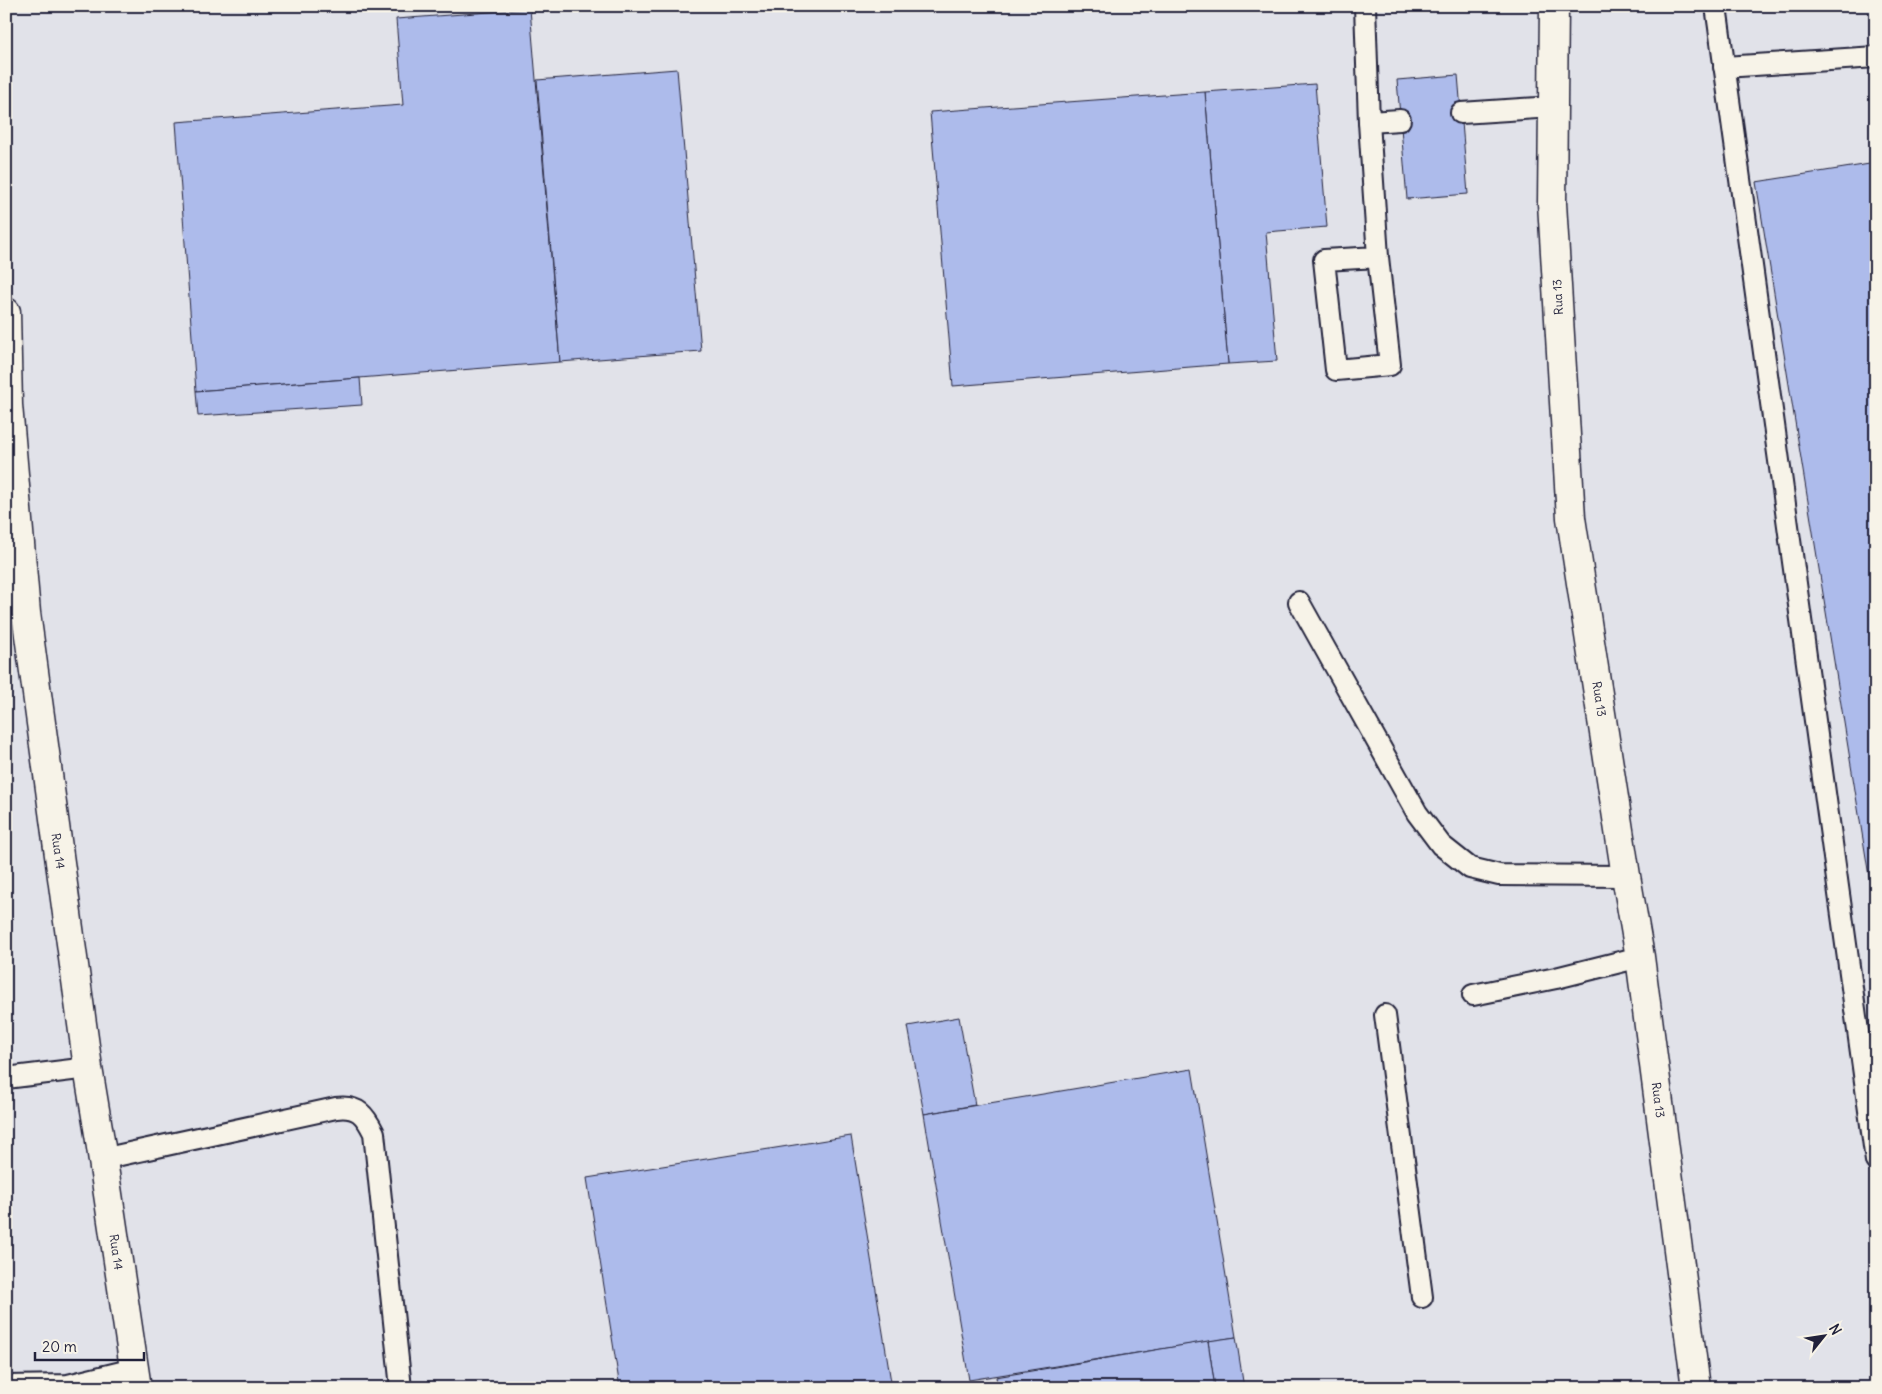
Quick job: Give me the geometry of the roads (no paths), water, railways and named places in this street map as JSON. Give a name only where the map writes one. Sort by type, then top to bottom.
[{"type":"street","name":"Rua 13","points":[[1554,6],[1552,204],[1571,518],[1640,957],[1696,1388]]},
{"type":"street","name":"Rua 14","points":[[6,312],[7,405],[26,613],[88,1068],[135,1379]]},
{"type":"lane","points":[[1364,6],[1378,257],[1390,365],[1336,370],[1324,260],[1378,257]]},
{"type":"lane","points":[[1716,6],[1876,1161]]},
{"type":"lane","points":[[1724,67],[1876,57]]},
{"type":"lane","points":[[1461,114],[1553,107]]},
{"type":"lane","points":[[1369,122],[1400,120]]},
{"type":"lane","points":[[1299,602],[1417,813],[1442,845],[1470,868],[1499,875],[1626,876]]},
{"type":"lane","points":[[1473,995],[1556,978],[1640,957]]},
{"type":"lane","points":[[1385,1015],[1422,1297]]},
{"type":"lane","points":[[6,1078],[88,1068]]},
{"type":"lane","points":[[102,1159],[336,1108],[348,1106],[359,1111],[368,1121],[374,1133],[400,1388]]},
{"type":"lane","points":[[6,1386],[68,1385],[135,1379]]}]
